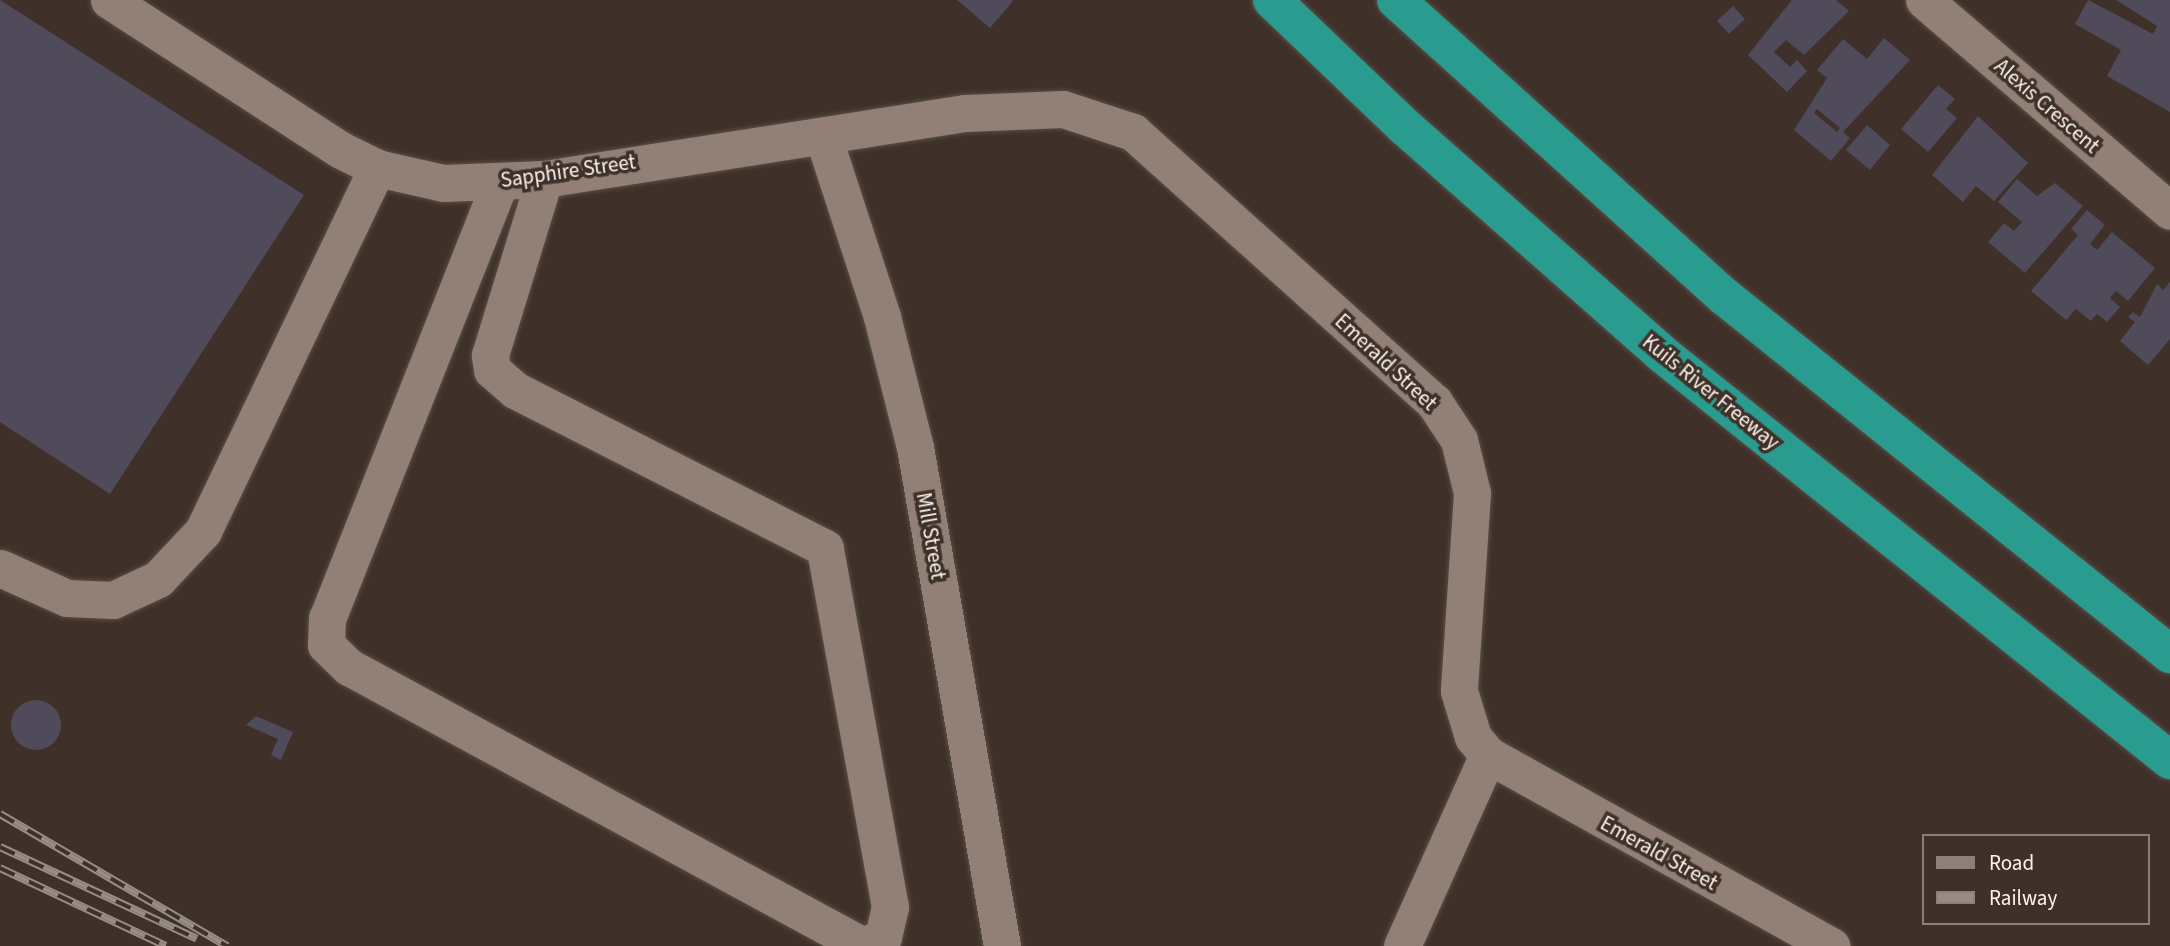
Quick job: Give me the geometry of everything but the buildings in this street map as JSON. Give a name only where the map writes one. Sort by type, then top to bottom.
[{"type":"highway","name":"Kuils River Freeway","points":[[1272,0],[1405,127],[1661,353],[2170,760]]},
{"type":"highway","points":[[1396,0],[1725,297],[2170,654]]},
{"type":"street","name":"Sapphire Street","points":[[109,0],[377,168],[443,183],[544,179],[823,136]]},
{"type":"street","name":"Alexis Crescent","points":[[1924,0],[2170,211]]},
{"type":"street","name":"Emerald Street","points":[[823,136],[965,113],[1063,109],[1133,132],[1434,402],[1460,440],[1472,493],[1459,691],[1473,737],[1488,755],[1831,946]]},
{"type":"street","name":"Mill Street","points":[[823,136],[882,317],[915,447],[1002,946]]},
{"type":"street","points":[[0,568],[67,598],[113,600],[158,579],[203,531],[377,168]]},
{"type":"street","points":[[500,182],[327,618],[326,645],[349,667],[863,946],[883,937],[890,907],[825,548],[500,381],[490,355],[544,179]]},
{"type":"street","points":[[1402,946],[1488,755]]},
{"type":"railway","points":[[0,814],[227,946]]},
{"type":"railway","points":[[0,847],[197,939]]},
{"type":"railway","points":[[0,868],[166,946]]}]
